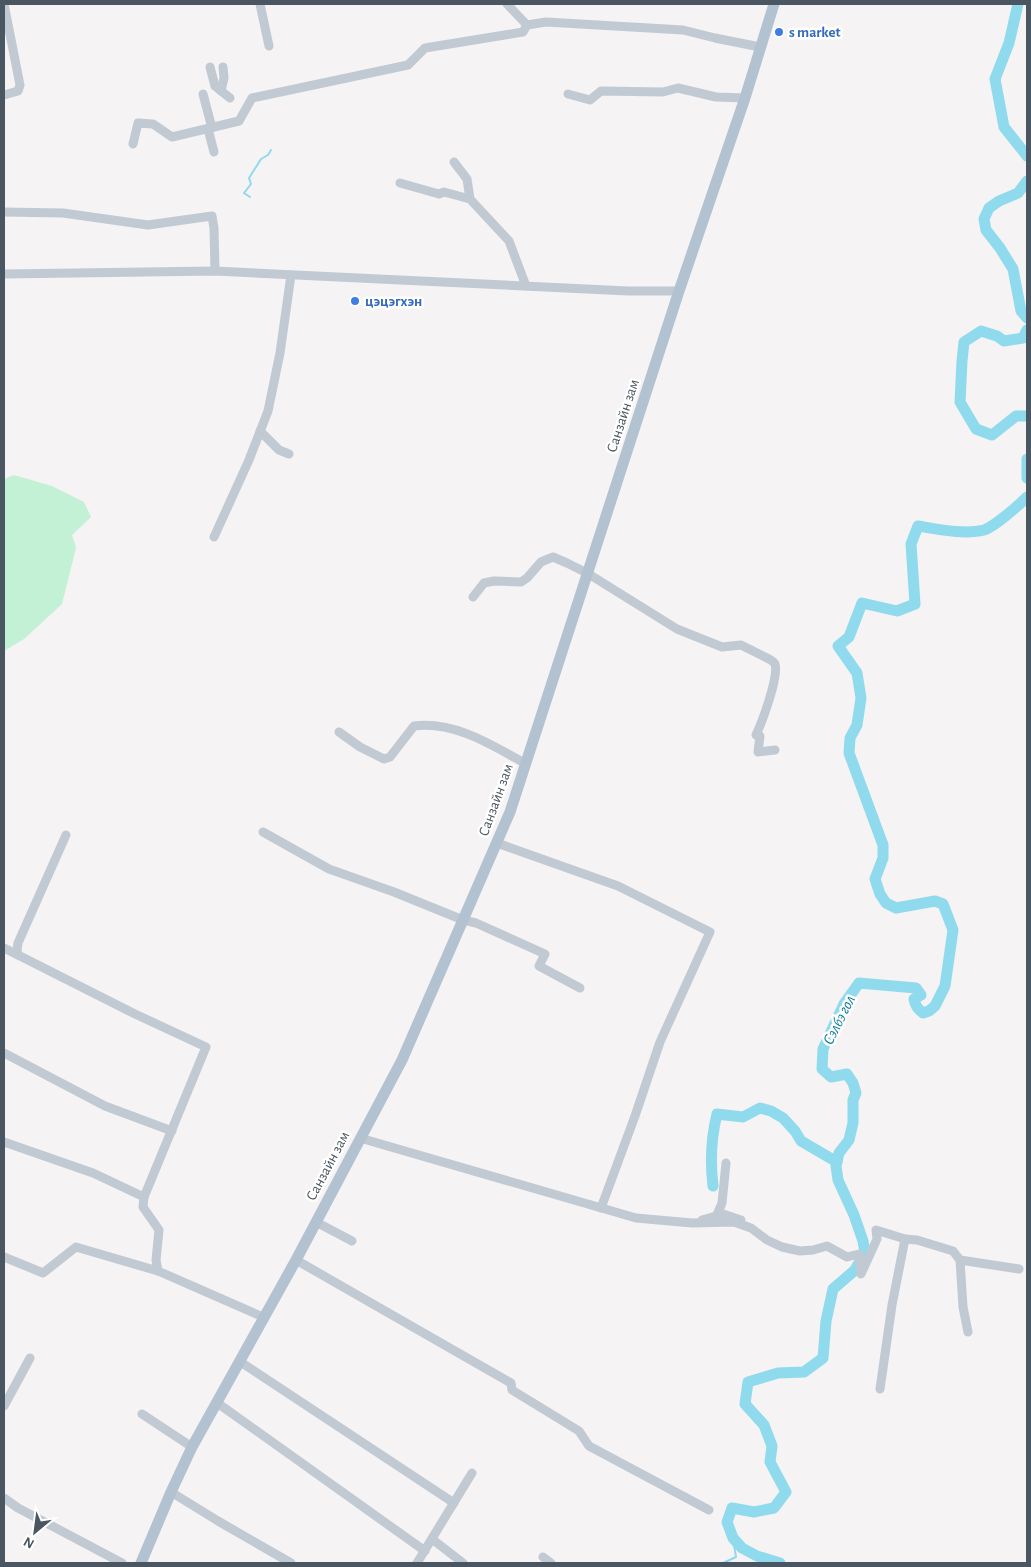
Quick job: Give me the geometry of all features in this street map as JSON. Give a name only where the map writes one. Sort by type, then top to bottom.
[{"type":"main road","name":"Санзайн зам","points":[[141,1563],[192,1447],[296,1260],[402,1060],[510,812],[774,4]]},
{"type":"street","points":[[4,4],[20,85],[18,91],[4,96]]},
{"type":"street","points":[[260,4],[269,46]]},
{"type":"street","points":[[507,4],[526,24]]},
{"type":"street","points":[[526,24],[546,22],[683,30],[760,47]]},
{"type":"street","points":[[133,144],[138,123],[152,124],[172,137],[239,121],[252,98],[408,65],[425,48],[523,32],[526,24]]},
{"type":"street","points":[[210,66],[215,86],[230,98]]},
{"type":"street","points":[[221,91],[224,78],[223,67]]},
{"type":"street","points":[[568,94],[590,100],[601,91],[663,92],[678,88],[716,97],[744,98]]},
{"type":"street","points":[[203,94],[214,152]]},
{"type":"street","points":[[454,162],[467,178],[470,198],[508,241],[526,286]]},
{"type":"street","points":[[400,183],[439,194],[444,192],[470,198]]},
{"type":"street","points":[[4,212],[63,213],[148,225],[212,216],[215,271]]},
{"type":"street","points":[[4,274],[215,271],[679,292]]},
{"type":"street","points":[[214,537],[249,460],[268,411],[280,353],[292,275]]},
{"type":"street","points":[[260,431],[279,450],[289,454]]},
{"type":"street","points":[[473,597],[484,583],[494,581],[521,582],[541,562],[553,557],[588,573],[677,629],[722,647],[741,645],[773,661],[776,666],[774,682],[764,717],[756,735],[760,736],[758,752],[775,750]]},
{"type":"street","points":[[339,732],[360,747],[384,759],[390,757],[414,726],[443,727],[470,735],[526,764]]},
{"type":"street","points":[[263,832],[328,869],[394,892],[463,920],[476,923],[545,954],[539,966],[580,988]]},
{"type":"street","points":[[18,956],[16,950],[18,942],[66,834]]},
{"type":"street","points":[[497,843],[618,886],[710,932],[660,1042],[601,1208]]},
{"type":"street","points":[[4,948],[135,1014],[206,1047],[144,1197],[144,1207],[160,1230],[156,1260],[158,1271]]},
{"type":"street","points":[[4,1053],[105,1106],[172,1131]]},
{"type":"street","points":[[360,1138],[636,1218],[692,1223],[734,1222],[750,1228]]},
{"type":"street","points":[[4,1142],[92,1173],[144,1197]]},
{"type":"street","points":[[717,1214],[723,1196],[726,1163]]},
{"type":"street","points":[[692,1223],[717,1214],[728,1214],[742,1220],[767,1240],[782,1247],[800,1251],[827,1246],[847,1257],[859,1254],[861,1274],[877,1239],[876,1230],[953,1251],[960,1260],[963,1307],[968,1332]]},
{"type":"street","points":[[316,1222],[352,1241]]},
{"type":"street","points":[[880,1389],[892,1305],[905,1239]]},
{"type":"street","points":[[4,1257],[43,1273],[76,1247],[158,1271],[263,1317]]},
{"type":"street","points":[[296,1260],[510,1383],[512,1390],[579,1431],[589,1446],[709,1510]]},
{"type":"street","points":[[960,1260],[1019,1269]]},
{"type":"street","points":[[4,1406],[30,1358]]},
{"type":"street","points":[[239,1361],[454,1503]]},
{"type":"street","points":[[216,1402],[425,1551]]},
{"type":"street","points":[[142,1414],[192,1447]]},
{"type":"street","points":[[417,1563],[472,1473]]},
{"type":"street","points":[[171,1492],[291,1563]]},
{"type":"street","points":[[4,1498],[18,1508],[122,1563]]},
{"type":"street","points":[[432,1539],[463,1563]]},
{"type":"street","points":[[543,1557],[551,1563]]},
{"type":"green space","points":[[14,475],[52,486],[84,502],[91,517],[72,535],[76,548],[62,604],[24,639],[4,651],[4,479]]},
{"type":"waterway","name":"Сэлбэ гол","points":[[1018,4],[1009,43],[995,79],[1004,127],[1027,156]]},
{"type":"waterway","points":[[250,197],[244,193],[251,184],[249,178],[261,159],[268,155],[271,150]]},
{"type":"waterway","name":"Сэлбэ гол","points":[[1027,181],[1018,193],[999,201],[989,208],[984,219],[986,230],[1013,269],[1021,311],[1027,318]]},
{"type":"waterway","name":"Сэлбэ гол","points":[[1027,330],[1023,338],[1004,341],[997,336],[981,331],[964,342],[960,402],[976,429],[992,435],[1016,416],[1027,416]]},
{"type":"waterway","name":"Сэлбэ гол","points":[[1027,459],[1027,478]]},
{"type":"waterway","name":"Сэлбэ гол","points":[[780,1563],[757,1556],[742,1548],[733,1538],[727,1522],[732,1508],[754,1512],[774,1508],[786,1492],[770,1462],[772,1446],[764,1425],[745,1404],[748,1382],[778,1373],[804,1372],[823,1358],[826,1321],[833,1289],[855,1270],[865,1252],[854,1215],[838,1180],[836,1166],[839,1153],[849,1140],[853,1123],[853,1100],[856,1093],[853,1083],[847,1074],[831,1077],[822,1069],[823,1049],[844,1004],[859,983],[916,988],[921,995],[914,999],[916,1005],[923,1013],[935,1006],[945,986],[953,930],[943,904],[935,901],[896,908],[886,903],[880,894],[875,879],[883,858],[883,845],[849,753],[850,738],[857,725],[861,698],[857,673],[838,646],[849,637],[862,603],[897,611],[915,604],[911,544],[918,526],[960,532],[984,530],[1000,520],[1027,497]]},
{"type":"waterway","points":[[713,1186],[712,1150],[717,1114],[743,1117],[760,1108],[771,1111],[783,1118],[801,1141],[837,1162]]},
{"type":"waterway","points":[[723,1563],[736,1557],[733,1538]]},
{"type":"place","name":"s market","points":[[779,32]]},
{"type":"place","name":"цэцэгхэн","points":[[355,301]]}]
